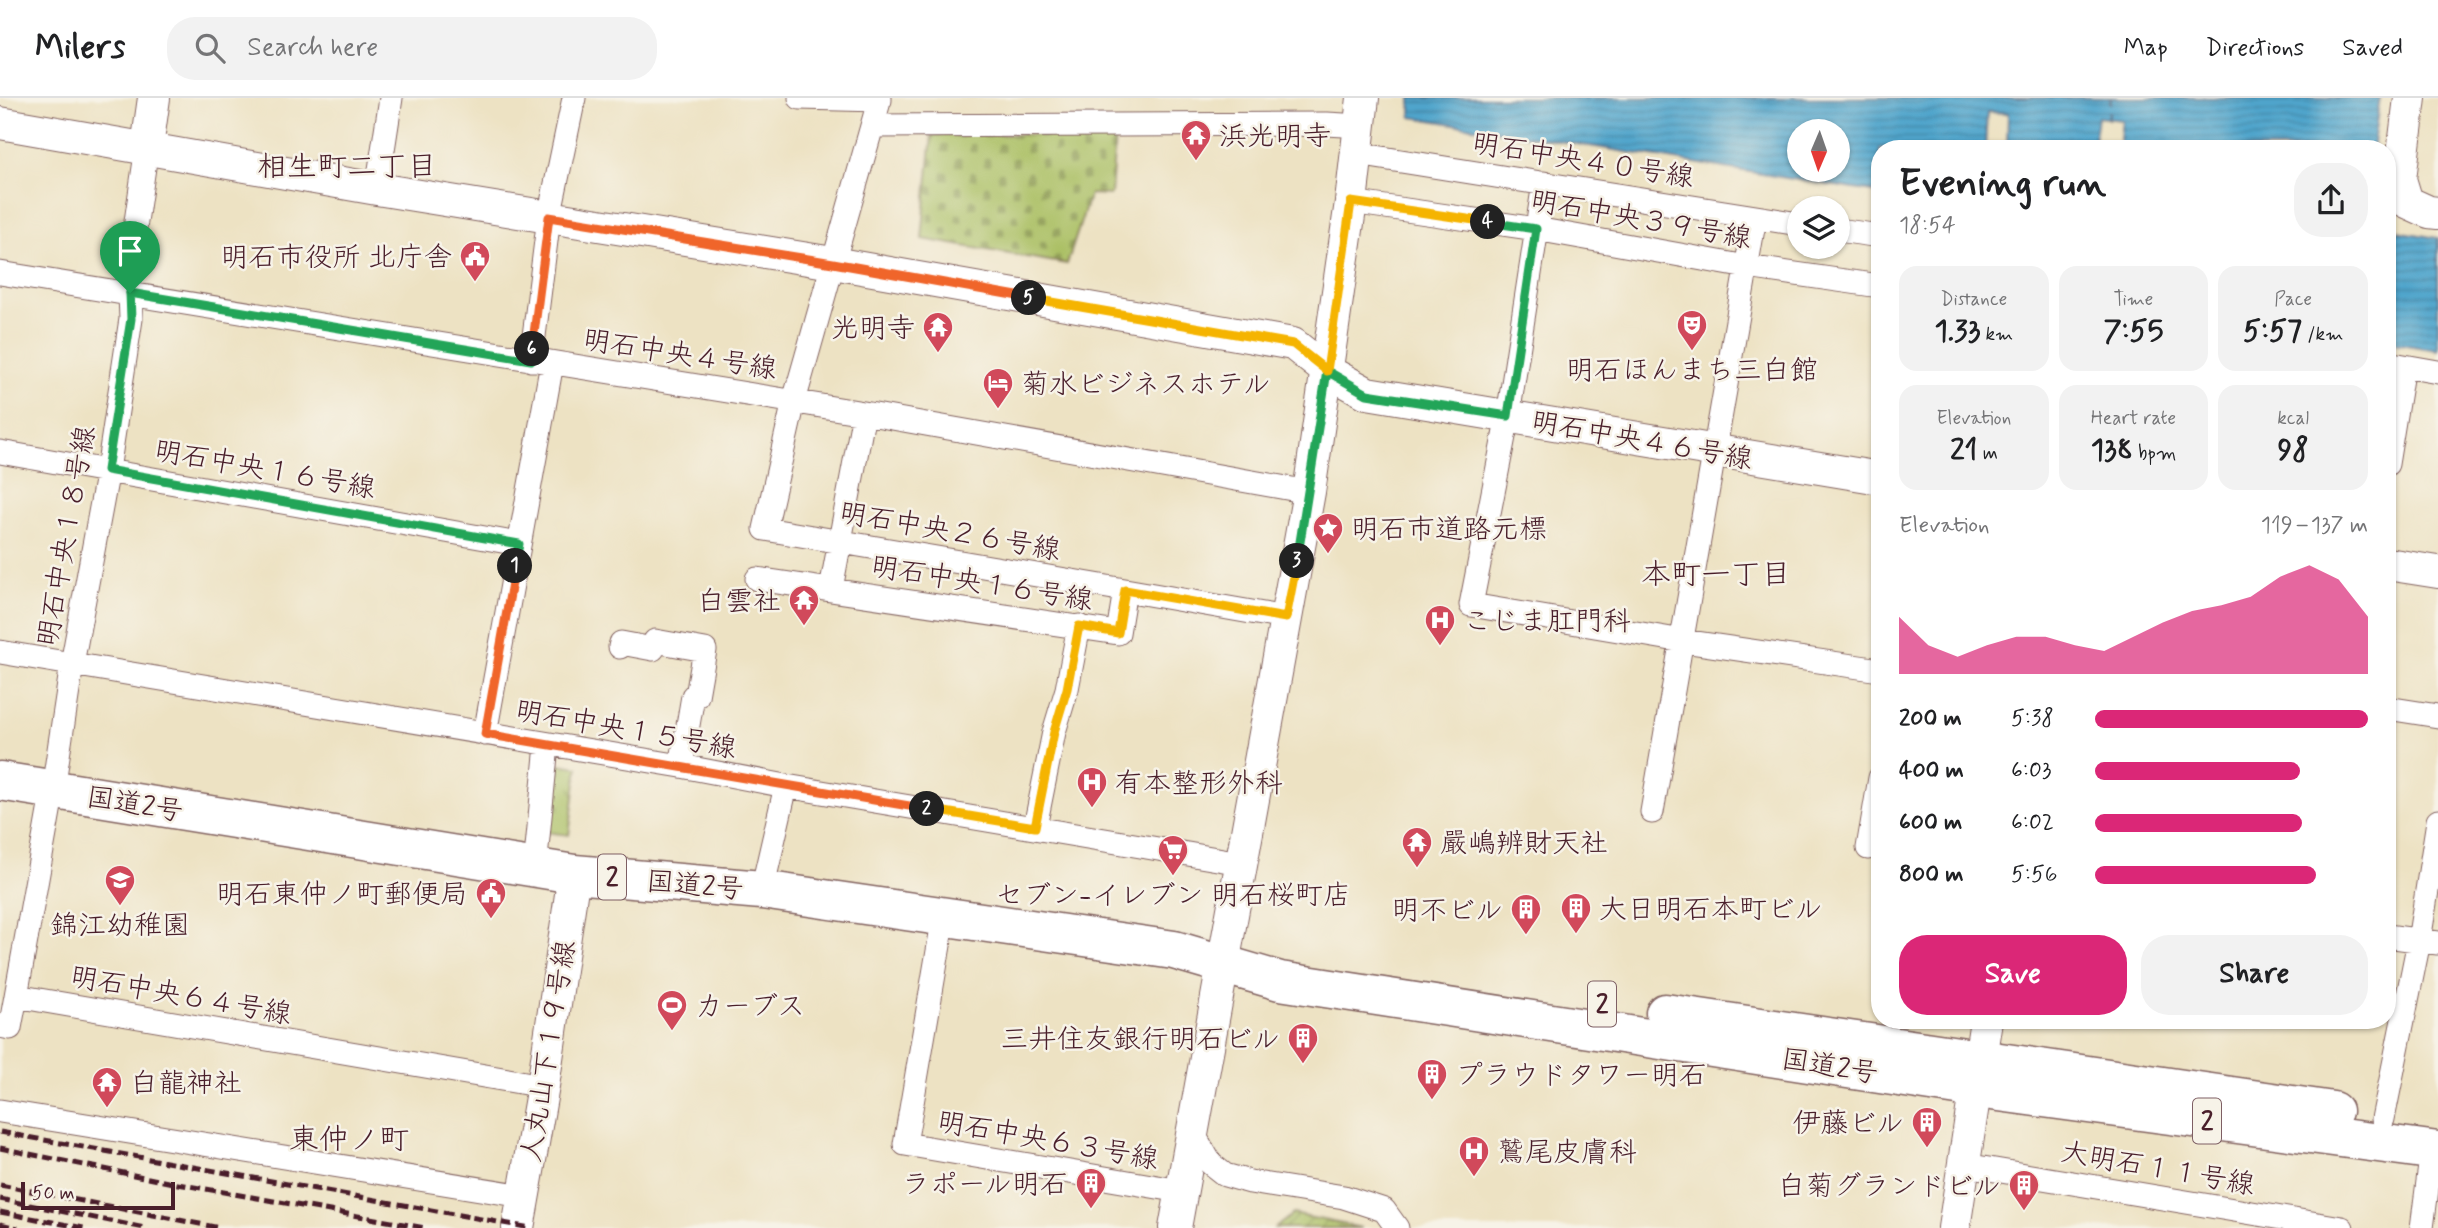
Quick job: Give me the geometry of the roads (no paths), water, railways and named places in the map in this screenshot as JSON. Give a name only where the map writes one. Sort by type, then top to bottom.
[{"type":"highway","name":"国道2号","points":[[0,781],[575,874],[762,890],[1174,950],[1280,981],[1979,1074],[2436,1142]]},
{"type":"highway","name":"国道2号","points":[[1979,1074],[2383,1119],[2436,1142]]},
{"type":"street","points":[[147,147],[154,98]]},
{"type":"street","points":[[377,189],[391,98]]},
{"type":"street","points":[[485,734],[519,544],[541,362],[549,217],[574,98]]},
{"type":"street","points":[[793,401],[880,99],[800,98]]},
{"type":"street","points":[[2410,98],[2399,179],[2407,202],[2438,213]]},
{"type":"street","name":"明石中央４６号線","points":[[0,123],[377,189],[833,263],[1293,344],[1327,371],[1367,394],[1871,477]]},
{"type":"street","name":"明石中央４０号線","points":[[873,126],[1360,126],[1544,183],[1787,222]]},
{"type":"street","points":[[1175,1228],[1309,492],[1360,126]]},
{"type":"street","name":"明石中央１８号線","points":[[53,789],[131,319],[129,269],[147,147]]},
{"type":"street","points":[[1544,183],[1508,416],[1471,605],[1683,641],[1871,669]]},
{"type":"street","name":"明石中央３９号線","points":[[1351,202],[1536,229],[1747,267],[1871,285]]},
{"type":"street","points":[[1652,812],[1755,217]]},
{"type":"street","points":[[1850,232],[1871,235]]},
{"type":"street","name":"明石中央４号線","points":[[0,273],[793,401],[1309,492]]},
{"type":"street","points":[[2396,364],[2438,372]]},
{"type":"street","name":"明石中央２６号線","points":[[793,401],[765,529],[1125,590]]},
{"type":"street","points":[[831,589],[864,413]]},
{"type":"street","name":"明石中央１６号線","points":[[0,452],[519,544]]},
{"type":"street","points":[[2396,565],[2438,572]]},
{"type":"street","name":"明石中央１６号線","points":[[757,579],[1118,633],[1125,590],[1286,618]]},
{"type":"street","points":[[1035,827],[1079,626]]},
{"type":"street","points":[[620,647],[621,643],[653,649],[655,640],[705,650],[681,766]]},
{"type":"street","name":"明石中央１５号線","points":[[0,652],[1241,863]]},
{"type":"street","points":[[2396,709],[2438,716]]},
{"type":"street","points":[[535,868],[547,745]]},
{"type":"street","points":[[762,890],[786,786]]},
{"type":"street","points":[[5,1027],[16,996],[53,789]]},
{"type":"street","points":[[2383,1119],[2428,942],[2438,821]]},
{"type":"street","points":[[1868,848],[1871,830]]},
{"type":"street","name":"人丸山下１９号線","points":[[518,1228],[543,1086],[575,874]]},
{"type":"street","name":"明石中央６３号線","points":[[944,916],[905,1144],[1181,1191]]},
{"type":"street","points":[[2396,937],[2428,942]]},
{"type":"street","name":"明石中央６４号線","points":[[16,996],[543,1086]]},
{"type":"street","points":[[1954,1228],[1985,1029]]},
{"type":"street","points":[[0,1111],[524,1196]]},
{"type":"street","points":[[1193,1133],[1211,1164],[1225,1175],[1250,1182],[1344,1198],[1384,1210],[1397,1228]]},
{"type":"street","points":[[2422,1228],[2436,1142]]},
{"type":"street","name":"大明石１１号線","points":[[1965,1165],[2221,1218],[2342,1228]]},
{"type":"water","points":[[1411,98],[2380,98],[2373,140],[2120,140],[2122,120],[2098,117],[2094,140],[2007,140],[2008,113],[1987,112],[1985,140],[1871,140],[1871,192],[1811,182],[1850,182],[1850,119],[1787,119],[1787,178],[1411,117]]},
{"type":"water","points":[[2396,229],[2438,238],[2438,350],[2396,343]]},
{"type":"railway","points":[[0,1132],[531,1228]]},
{"type":"railway","points":[[0,1148],[178,1184],[426,1228]]},
{"type":"railway","points":[[0,1185],[220,1228]]},
{"type":"railway","points":[[0,1199],[145,1228]]},
{"type":"railway","points":[[0,1212],[84,1228]]},
{"type":"railway","points":[[0,1224],[18,1228]]},
{"type":"place","name":"浜光明寺","points":[[1196,162]]},
{"type":"place","name":"明石市役所 北庁舎","points":[[475,283]]},
{"type":"place","name":"明石ほんまち三白館","points":[[1692,352]]},
{"type":"place","name":"光明寺","points":[[938,354]]},
{"type":"place","name":"菊水ビジネスホテル","points":[[998,410]]},
{"type":"place","name":"明石市道路元標","points":[[1328,555]]},
{"type":"place","name":"白雲社","points":[[804,627]]},
{"type":"place","name":"こじま肛門科","points":[[1440,647]]},
{"type":"place","name":"有本整形外科","points":[[1092,809]]},
{"type":"place","name":"嚴嶋辨財天社","points":[[1417,869]]},
{"type":"place","name":"セブン-イレブン 明石桜町店","points":[[1173,877]]},
{"type":"place","name":"錦江幼稚園","points":[[120,907]]},
{"type":"place","name":"明石東仲ノ町郵便局","points":[[491,920]]},
{"type":"place","name":"大日明石本町ビル","points":[[1576,935]]},
{"type":"place","name":"明不ビル","points":[[1526,936]]},
{"type":"place","name":"カーブス","points":[[672,1032]]},
{"type":"place","name":"三井住友銀行明石ビル","points":[[1303,1065]]},
{"type":"place","name":"プラウドタワー明石","points":[[1432,1101]]},
{"type":"place","name":"白龍神社","points":[[107,1109]]},
{"type":"place","name":"伊藤ビル","points":[[1927,1149]]},
{"type":"place","name":"鷲尾皮膚科","points":[[1474,1178]]},
{"type":"place","name":"ラポール明石","points":[[1091,1210]]},
{"type":"place","name":"白菊グランドビル","points":[[2024,1212]]},
{"type":"district","name":"相生町二丁目","points":[[347,166]]},
{"type":"district","name":"本町一丁目","points":[[1716,574]]},
{"type":"district","name":"東仲ノ町","points":[[349,1139]]}]
